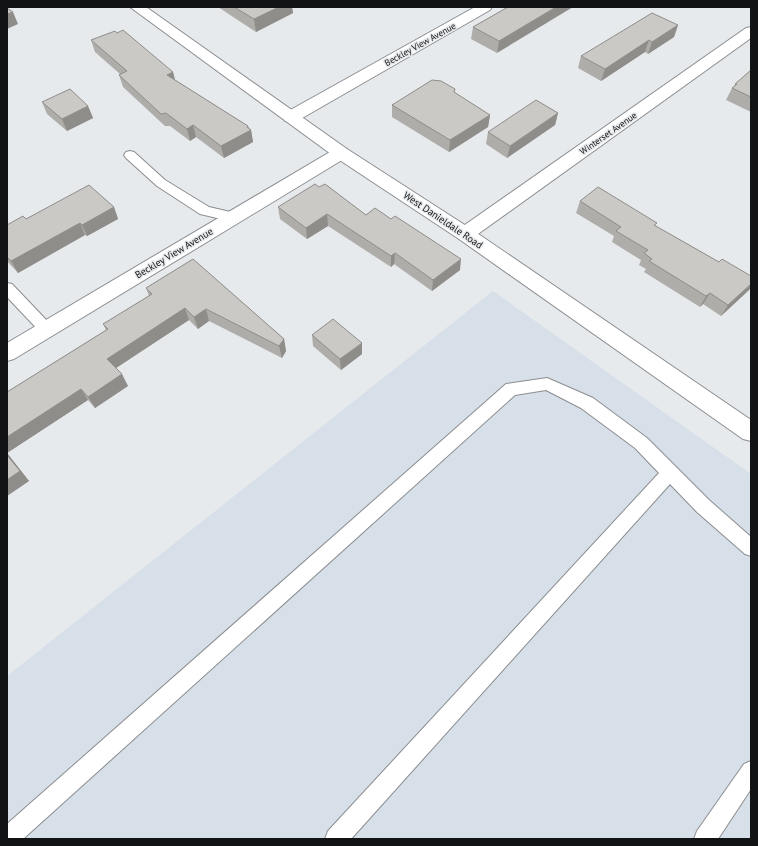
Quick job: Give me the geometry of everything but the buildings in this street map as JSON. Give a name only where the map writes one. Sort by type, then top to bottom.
[{"type":"street","name":"West Danieldale Road","points":[[137,7],[341,153],[465,234],[751,432]]},
{"type":"street","name":"Beckley View Avenue","points":[[291,117],[485,7]]},
{"type":"street","name":"Winterset Avenue","points":[[465,234],[751,31]]},
{"type":"street","name":"Beckley View Avenue","points":[[7,353],[341,153]]},
{"type":"lane","points":[[130,155],[161,183],[205,211],[234,217]]},
{"type":"lane","points":[[7,288],[47,330]]},
{"type":"lane","points":[[7,839],[511,389],[547,384],[587,403],[641,443],[703,506],[751,548]]},
{"type":"lane","points":[[336,839],[670,473]]},
{"type":"lane","points":[[705,839],[751,771]]},
{"type":"shaded area","points":[[493,291],[751,474],[751,839],[7,839],[7,676]]}]
